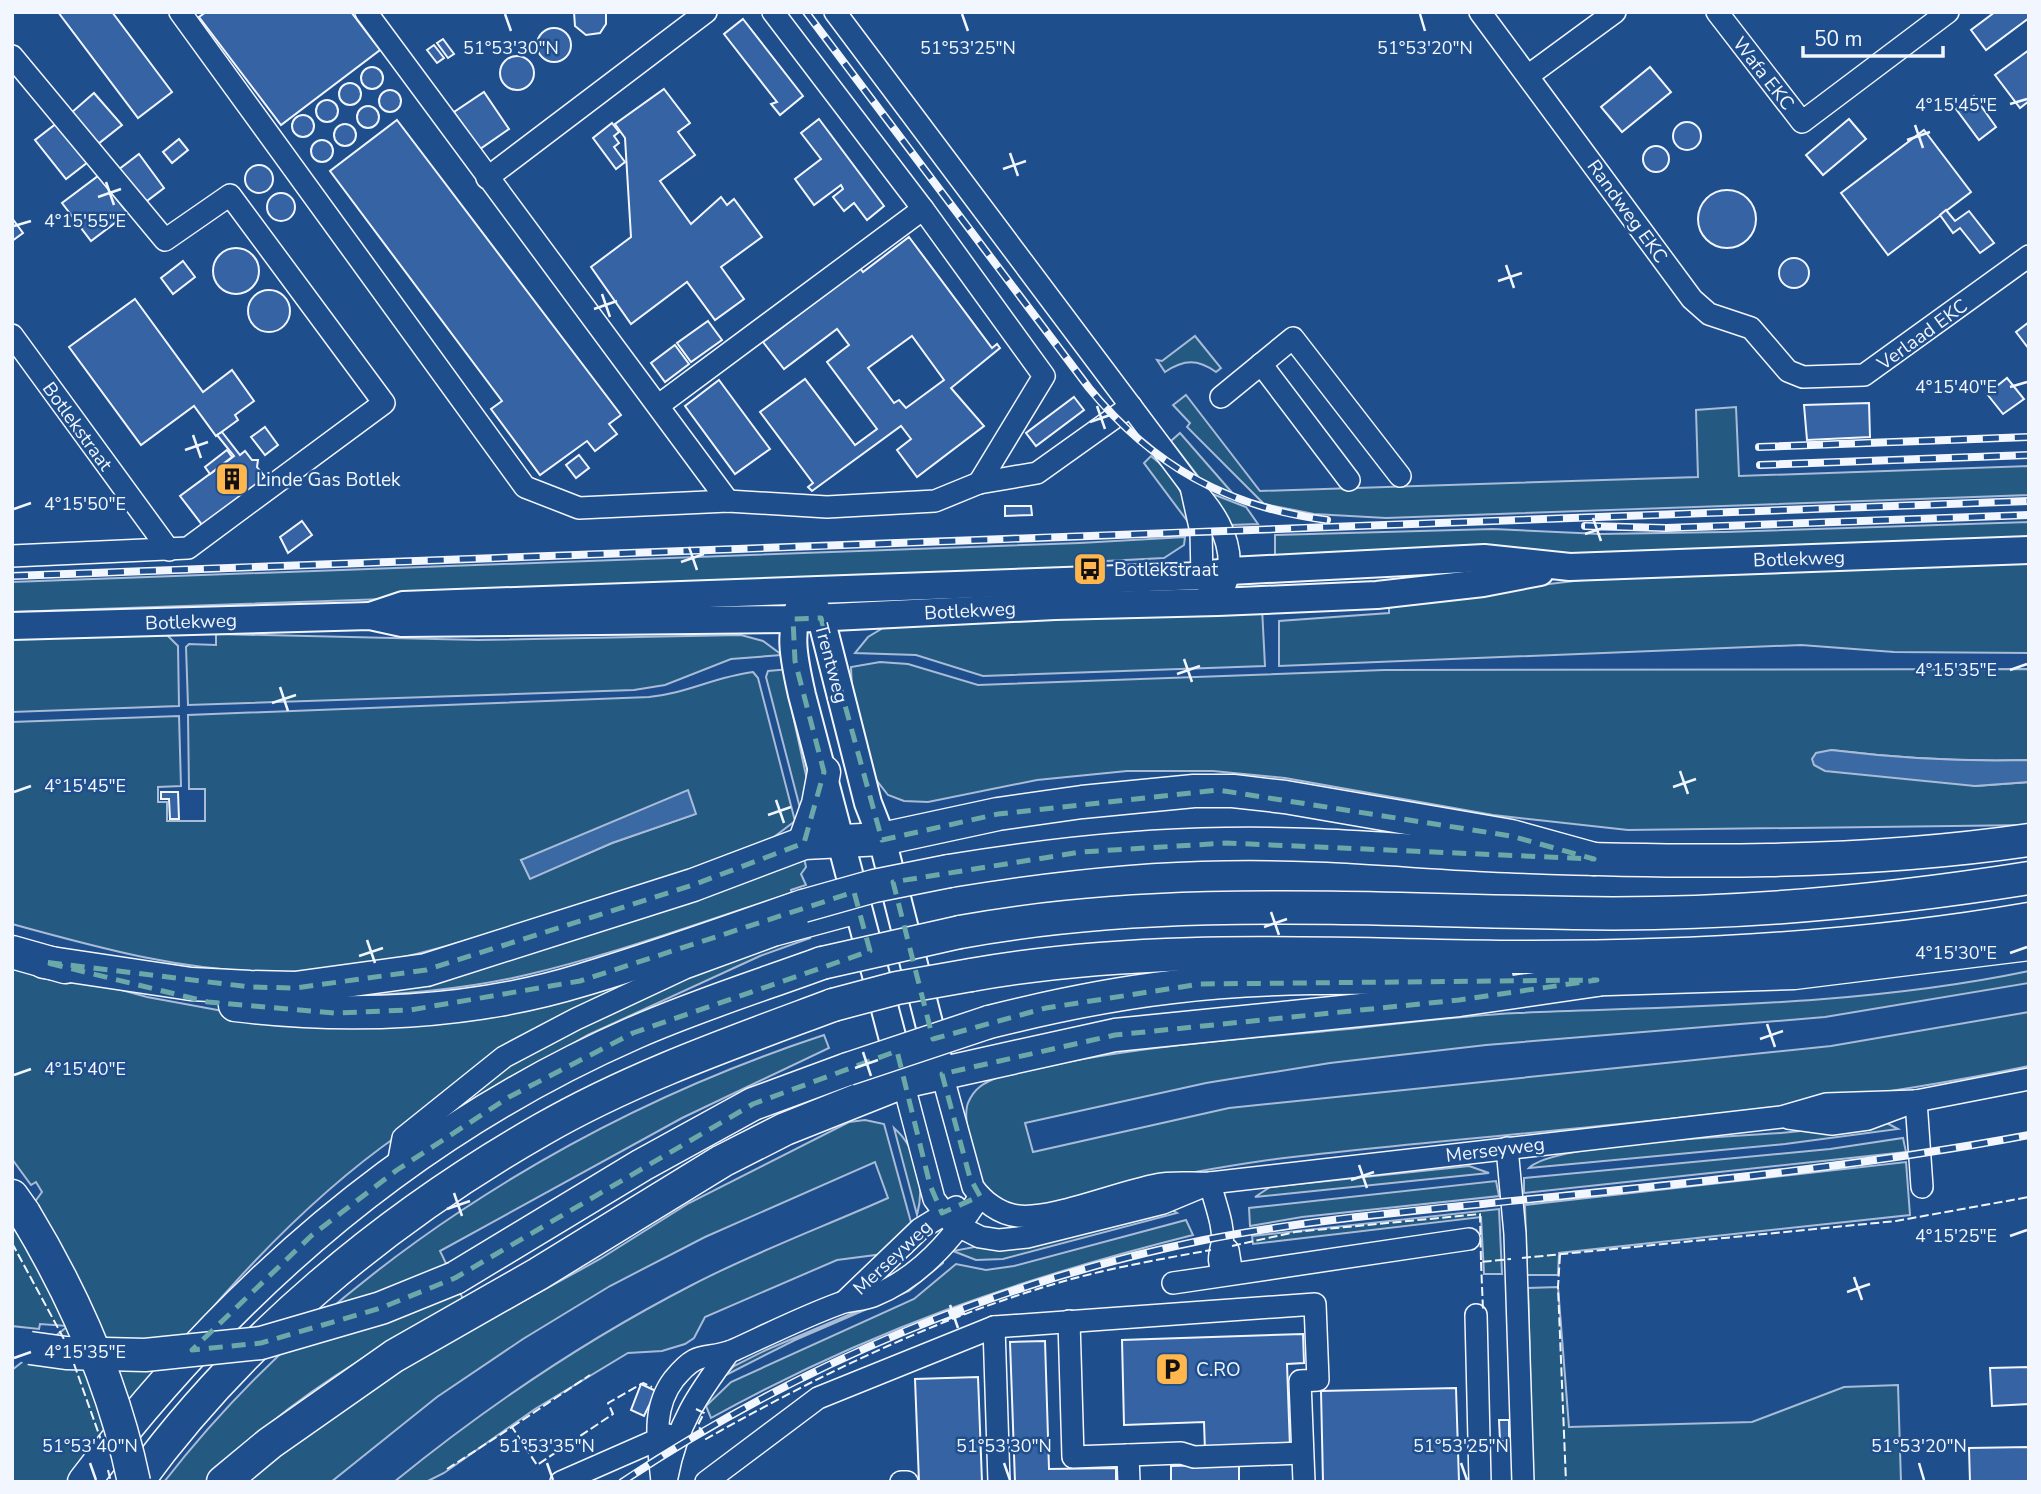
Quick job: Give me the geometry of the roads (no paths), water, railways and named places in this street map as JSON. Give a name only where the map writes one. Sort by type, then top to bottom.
[{"type":"highway","points":[[804,842],[818,804],[824,772]]},
{"type":"highway","points":[[44,962],[179,982],[295,988],[426,970],[705,881],[804,842],[842,843],[882,839],[998,814],[1082,802],[1225,790],[1284,797],[1511,836],[1594,859]]},
{"type":"highway","points":[[12,952],[208,1002],[335,1013],[410,1010],[470,1003],[580,981],[803,906],[948,871],[1081,852],[1226,844],[1594,859],[1775,861],[1910,854],[2029,839]]},
{"type":"highway","points":[[84,1482],[139,1410],[199,1342],[259,1282],[310,1236],[397,1170],[509,1097],[633,1033],[822,964],[960,932],[1097,912],[1233,905],[1573,913],[1728,911],[1860,901],[2029,878]]},
{"type":"highway","points":[[136,1482],[197,1409],[287,1315],[401,1221],[461,1179],[543,1129],[641,1080],[833,1005],[897,988],[971,975],[1080,959],[1174,952],[1574,957],[1754,952],[1860,943],[2029,919]]},
{"type":"highway","points":[[21,1347],[66,1353],[145,1355],[261,1343],[381,1308],[455,1278],[642,1165],[753,1104],[989,1022],[1105,996],[1200,984],[1335,978],[1597,980],[1794,973],[2029,944]]},
{"type":"highway","points":[[223,1482],[270,1443],[394,1356],[538,1274],[722,1161],[785,1129],[903,1082],[1115,1035],[1460,1000],[1597,980]]},
{"type":"highway","points":[[18,1204],[50,1256],[93,1348],[114,1401],[136,1482]]},
{"type":"main road","name":"Botlekweg","points":[[370,616],[403,605],[1202,576],[1230,571],[1484,558],[1570,567],[2029,550]]},
{"type":"main road","name":"Botlekweg","points":[[12,626],[370,616],[402,623],[821,618],[1055,606],[1377,595],[1483,583],[1570,567]]},
{"type":"main road","name":"Trentweg","points":[[806,591],[821,618],[868,803],[882,839],[942,1074]]},
{"type":"main road","name":"Trentweg","points":[[806,591],[793,619],[795,661],[903,1082]]},
{"type":"street","points":[[180,12],[525,487],[579,508],[728,501],[827,508],[934,501],[979,483],[1037,473],[1132,406]]},
{"type":"street","points":[[366,12],[728,501]]},
{"type":"street","points":[[487,178],[706,12]]},
{"type":"street","points":[[773,12],[1044,376],[979,483]]},
{"type":"street","points":[[835,12],[1190,485],[1213,509],[1225,538],[1230,571],[1218,602]]},
{"type":"street","name":"Randweg EKC","points":[[1480,12],[1530,75],[1692,299],[1709,314],[1751,328],[1788,371],[1803,377]]},
{"type":"street","points":[[1530,75],[1615,12]]},
{"type":"street","name":"Wafa EKC","points":[[1717,12],[1802,122],[1948,12]]},
{"type":"street","points":[[12,55],[165,240],[230,195],[384,403],[188,548],[12,556]]},
{"type":"street","points":[[659,405],[922,209]]},
{"type":"street","name":"Verlaad EKC","points":[[1803,377],[1864,375],[2029,256]]},
{"type":"street","name":"Botlekstraat","points":[[12,335],[169,550]]},
{"type":"street","points":[[1222,397],[1293,338],[1400,476]]},
{"type":"street","points":[[1261,364],[1349,480]]},
{"type":"street","points":[[1190,485],[1202,542],[1202,576],[1218,602]]},
{"type":"street","points":[[397,1170],[403,1138],[485,1070],[535,1040],[647,984],[718,955],[775,935],[860,912]]},
{"type":"street","name":"Trentweg","points":[[942,1074],[970,1178],[980,1196]]},
{"type":"street","name":"Merseyweg","points":[[980,1196],[1007,1213],[1032,1216],[1160,1184],[1210,1183],[1781,1117],[1826,1104],[1916,1101],[2029,1079]]},
{"type":"street","name":"Trentweg","points":[[903,1082],[930,1185],[942,1213]]},
{"type":"street","points":[[1916,1101],[1922,1187]]},
{"type":"street","points":[[1507,1148],[1515,1234],[1523,1482]]},
{"type":"street","points":[[1210,1183],[1222,1245],[1218,1252],[1221,1269],[1226,1274]]},
{"type":"street","name":"Merseyweg","points":[[942,1213],[960,1228],[980,1237],[1016,1240],[1163,1203],[1210,1183]]},
{"type":"street","name":"Merseyweg","points":[[843,1303],[920,1229],[942,1213],[980,1196]]},
{"type":"street","name":"Merseyweg","points":[[657,1439],[661,1407],[673,1381],[698,1356],[729,1352],[843,1303],[872,1297],[907,1277],[960,1228],[980,1196]]},
{"type":"street","points":[[1172,1283],[1469,1239]]},
{"type":"street","points":[[706,1482],[727,1474],[818,1398],[994,1327],[1315,1304],[1318,1380],[1300,1381],[1304,1482]]},
{"type":"street","points":[[1476,1315],[1480,1482]]},
{"type":"street","points":[[1069,1321],[1073,1457],[1181,1453],[1194,1457],[1303,1453]]},
{"type":"street","points":[[994,1327],[999,1482]]},
{"type":"street","points":[[664,1482],[689,1408],[729,1352]]},
{"type":"street","points":[[561,1482],[680,1430]]},
{"type":"street","points":[[657,1439],[664,1482]]},
{"type":"street","points":[[1128,1455],[1129,1482]]},
{"type":"street","points":[[901,1482],[907,1482]]},
{"type":"railway","points":[[806,12],[1089,388],[1114,416],[1166,461],[1225,493],[1257,505],[1327,520]]},
{"type":"railway","points":[[1759,447],[2029,437]]},
{"type":"railway","points":[[1760,465],[2029,455]]},
{"type":"railway","points":[[12,576],[2029,501]]},
{"type":"railway","points":[[1585,526],[1666,528],[2029,515]]},
{"type":"railway","points":[[622,1482],[689,1440],[829,1365],[975,1304],[1126,1258],[1204,1240],[1327,1221],[1781,1172],[1905,1156],[2029,1135]]},
{"type":"place","name":"Linde Gas Botlek","points":[[232,479]]},
{"type":"place","name":"Botlekstraat","points":[[1090,569]]},
{"type":"place","name":"C.RO","points":[[1172,1369]]}]
